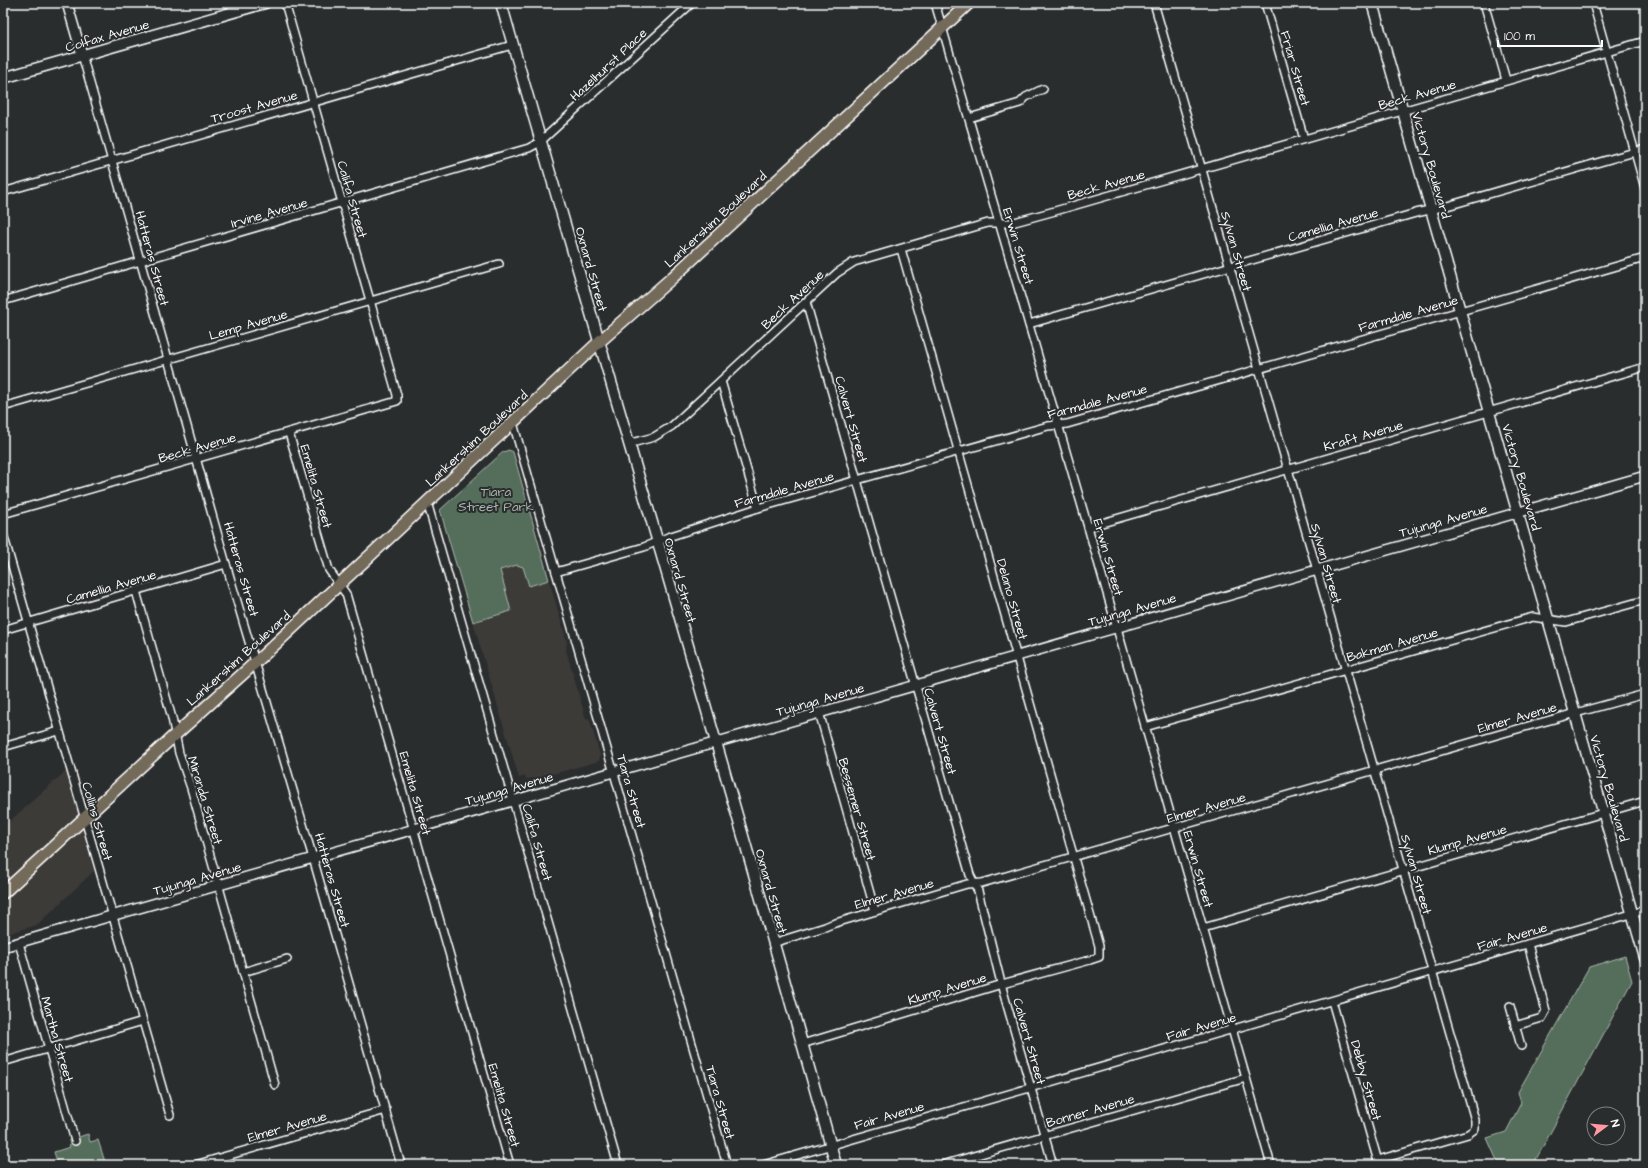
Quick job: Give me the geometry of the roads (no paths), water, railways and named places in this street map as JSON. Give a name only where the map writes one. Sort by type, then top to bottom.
[{"type":"main road","name":"Colfax Avenue","points":[[3,78],[265,3]]},
{"type":"main road","name":"Oxnard Street","points":[[501,3],[656,541],[716,742],[836,1165]]},
{"type":"main road","name":"Lankershim Boulevard","points":[[3,893],[256,662],[599,342],[673,277],[969,3]]},
{"type":"main road","name":"Victory Boulevard","points":[[1372,3],[1645,958]]},
{"type":"street","name":"Hatteras Street","points":[[67,3],[226,564],[256,662],[402,1165]]},
{"type":"street","name":"Califa Street","points":[[285,3],[397,395],[397,401]]},
{"type":"street","name":"Hazelhurst Place","points":[[540,142],[692,3]]},
{"type":"street","name":"Erwin Street","points":[[935,3],[1117,627],[1271,1165]]},
{"type":"street","name":"Sylvan Street","points":[[1154,3],[1475,1120],[1475,1129],[1468,1134],[1379,1163]]},
{"type":"street","name":"Friar Street","points":[[1265,3],[1304,139]]},
{"type":"street","points":[[1484,3],[1506,80]]},
{"type":"street","points":[[1593,3],[1645,188]]},
{"type":"street","name":"Beck Avenue","points":[[628,444],[654,436],[672,426],[837,273],[854,262],[988,223],[1011,223],[1645,41]]},
{"type":"street","name":"Troost Avenue","points":[[3,192],[512,45]]},
{"type":"street","points":[[969,118],[1020,103],[1043,89]]},
{"type":"street","name":"Irvine Avenue","points":[[3,301],[530,148],[540,142]]},
{"type":"street","name":"Camellia Avenue","points":[[1029,324],[1645,150]]},
{"type":"street","name":"Delano Street","points":[[901,249],[1099,946],[1099,957]]},
{"type":"street","name":"Farmdale Avenue","points":[[556,572],[644,547],[656,541],[758,508],[1048,426],[1067,424],[1645,258]]},
{"type":"street","name":"Lemp Avenue","points":[[3,407],[499,264]]},
{"type":"street","name":"Calvert Street","points":[[806,302],[970,875],[978,891],[1030,1087],[1054,1165]]},
{"type":"street","name":"Kraft Avenue","points":[[1088,527],[1645,366]]},
{"type":"street","points":[[721,381],[758,508]]},
{"type":"street","name":"Beck Avenue","points":[[3,514],[397,401]]},
{"type":"street","name":"Tiara Street","points":[[513,423],[727,1165]]},
{"type":"street","name":"Emelita Street","points":[[289,433],[329,570],[346,594],[510,1165]]},
{"type":"street","name":"Tujunga Avenue","points":[[3,947],[1645,476]]},
{"type":"street","name":"Califa Street","points":[[427,502],[618,1165]]},
{"type":"street","name":"Collins Street","points":[[3,534],[170,1115]]},
{"type":"street","name":"Camellia Avenue","points":[[3,630],[226,564]]},
{"type":"street","name":"Miranda Street","points":[[136,591],[176,734],[179,753],[191,788],[274,1085]]},
{"type":"street","name":"Bakman Avenue","points":[[1145,727],[1533,617],[1566,622],[1645,600]]},
{"type":"street","name":"Elmer Avenue","points":[[773,943],[875,911],[982,883],[1374,770],[1645,694]]},
{"type":"street","name":"Bessemer Street","points":[[819,712],[875,911]]},
{"type":"street","points":[[3,747],[59,731]]},
{"type":"street","name":"Klump Avenue","points":[[1203,928],[1645,801]]},
{"type":"street","name":"Fair Avenue","points":[[763,1165],[1645,910]]},
{"type":"street","name":"Martha Street","points":[[19,943],[75,1141]]},
{"type":"street","points":[[1515,1026],[1542,1018],[1546,1011],[1528,944]]},
{"type":"street","name":"Klump Avenue","points":[[802,1044],[1002,984],[1099,957]]},
{"type":"street","points":[[243,972],[287,959]]},
{"type":"street","name":"Debby Street","points":[[1332,1001],[1379,1163]]},
{"type":"street","points":[[1510,1006],[1521,1046]]},
{"type":"street","points":[[3,1062],[143,1021]]},
{"type":"street","name":"Bonner Avenue","points":[[942,1165],[1246,1078]]},
{"type":"street","name":"Elmer Avenue","points":[[195,1165],[386,1110]]},
{"type":"park label","name":"Tiara Street Park","points":[[496,498]]}]
